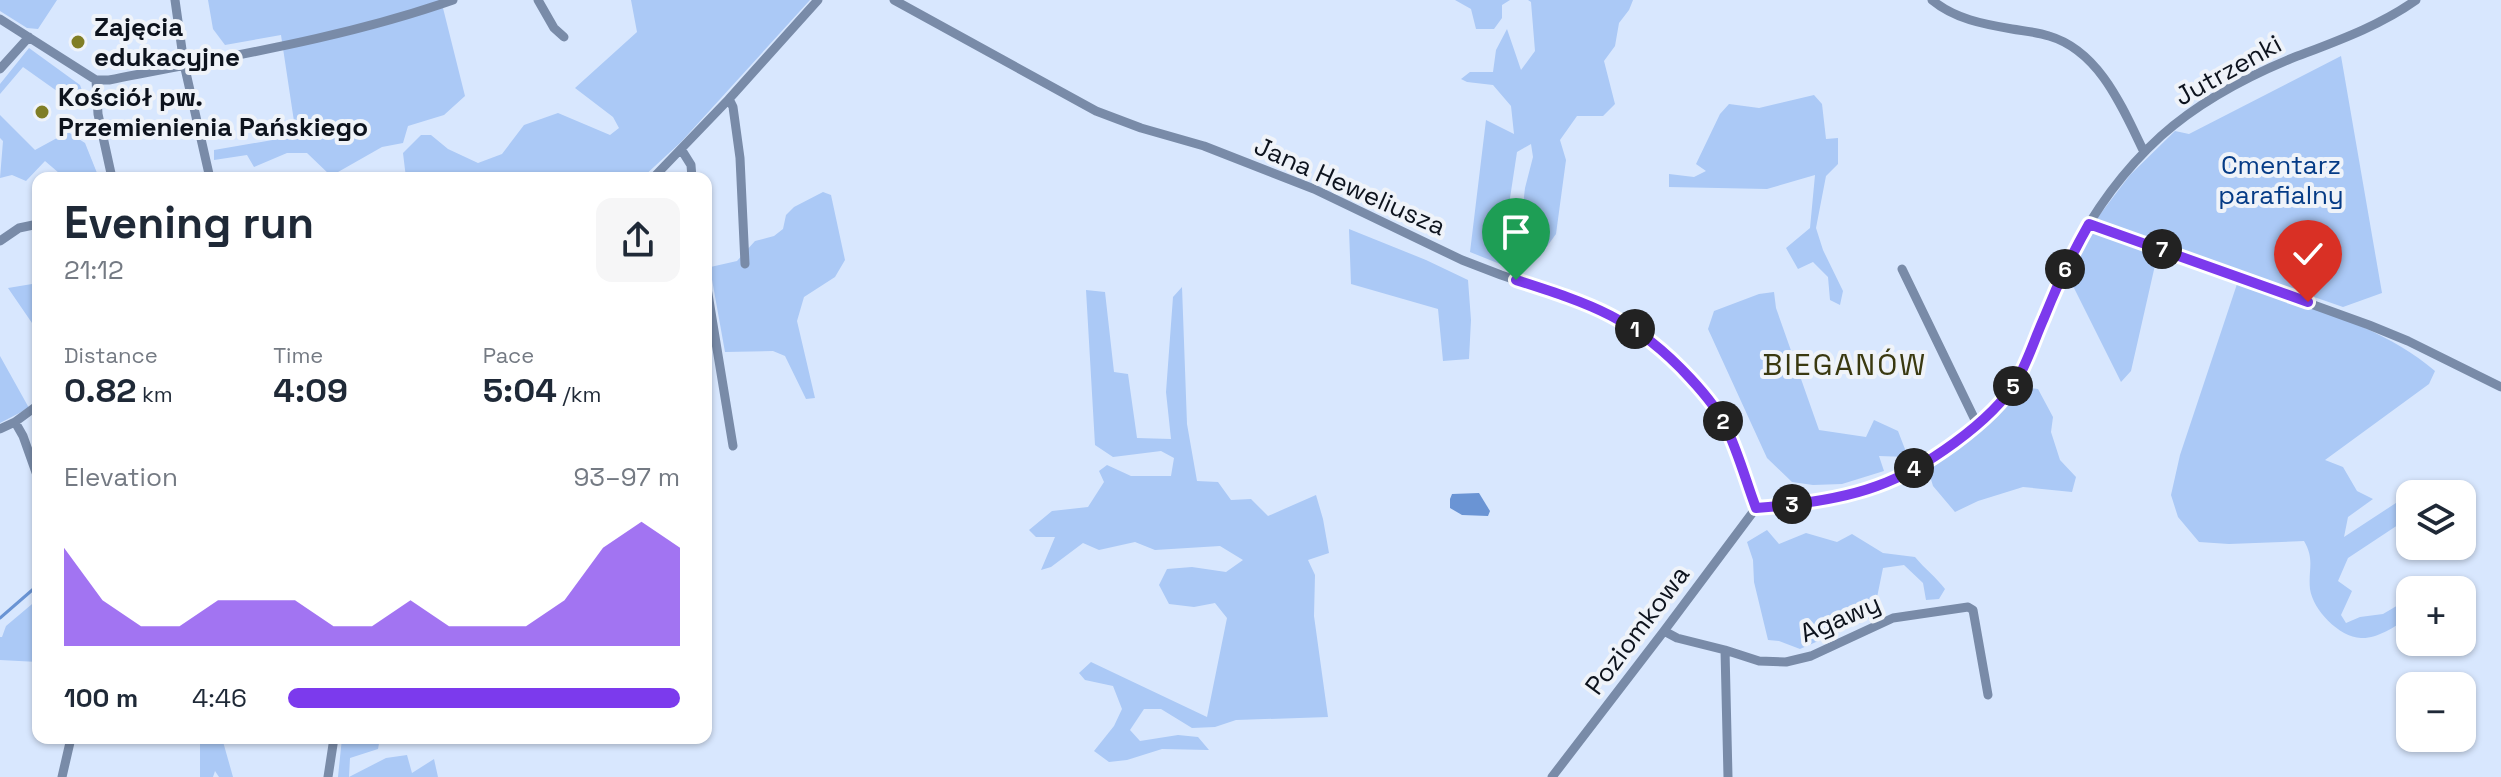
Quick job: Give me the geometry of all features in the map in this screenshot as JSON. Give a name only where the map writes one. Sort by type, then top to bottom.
[{"type":"street","points":[[175,0],[184,64],[209,172]]},
{"type":"street","points":[[0,19],[96,80],[109,80],[349,30],[453,0]]},
{"type":"street","points":[[538,0],[554,28],[564,37]]},
{"type":"street","points":[[659,172],[818,0]]},
{"type":"street","name":"Jana Heweliusza","points":[[894,0],[1096,111],[1204,146],[1314,189],[1462,260],[1590,305],[1622,320],[1666,352],[1700,389],[1726,425],[1756,508]]},
{"type":"street","points":[[1932,0],[1959,16],[1988,25],[2051,36],[2073,48],[2095,67],[2120,103],[2144,152]]},
{"type":"street","name":"Jutrzenki","points":[[1756,508],[1818,501],[1875,487],[1956,441],[2006,395],[2017,379],[2059,280],[2089,224],[2103,201],[2144,152],[2217,95],[2258,73],[2365,29],[2416,0]]},
{"type":"street","points":[[0,69],[29,37]]},
{"type":"street","points":[[96,80],[98,114],[111,172]]},
{"type":"street","points":[[729,99],[733,107],[740,158],[745,264]]},
{"type":"street","points":[[681,149],[691,165],[692,172]]},
{"type":"street","points":[[2089,224],[2369,325],[2501,387]]},
{"type":"street","points":[[0,241],[19,228],[32,225]]},
{"type":"street","points":[[1902,269],[1977,424]]},
{"type":"street","points":[[712,318],[733,446]]},
{"type":"street","points":[[0,429],[32,409]]},
{"type":"street","points":[[15,422],[32,461]]},
{"type":"street","name":"Poziomkowa","points":[[1552,777],[1756,508]]},
{"type":"street","name":"Agawy","points":[[1664,631],[1677,638],[1759,661],[1786,662],[1811,656],[1893,618],[1968,607],[1973,610],[1988,695]]},
{"type":"street","points":[[1725,650],[1728,777]]},
{"type":"street","points":[[62,777],[70,744]]},
{"type":"street","points":[[328,777],[333,744]]},
{"type":"green space","points":[[0,0],[57,0],[38,29],[27,28],[0,11]]},
{"type":"green space","points":[[208,0],[441,0],[465,96],[444,115],[408,126],[403,143],[382,147],[338,172],[327,172],[307,153],[287,153],[254,167],[247,155],[214,160],[214,150],[278,139],[295,128],[281,35],[225,45],[213,29]]},
{"type":"green space","points":[[631,0],[810,0],[681,142],[648,172],[405,172],[403,153],[421,135],[431,135],[448,149],[478,163],[502,154],[524,125],[558,113],[610,135],[619,128],[613,117],[575,88],[637,32]]},
{"type":"green space","points":[[1455,0],[1510,0],[1502,5],[1502,18],[1494,29],[1476,29],[1471,9]]},
{"type":"green space","points":[[1528,0],[1633,0],[1619,23],[1615,46],[1604,61],[1615,104],[1603,116],[1577,116],[1560,140],[1566,160],[1556,234],[1543,252],[1517,258],[1525,188],[1533,157],[1531,144],[1517,152],[1500,264],[1470,252],[1486,120],[1514,134],[1511,106],[1493,85],[1461,79],[1470,72],[1493,72],[1496,50],[1507,29],[1521,70],[1535,51],[1531,2]]},
{"type":"green space","points":[[29,48],[80,85],[84,96],[71,101],[23,67],[0,94],[0,84]]},
{"type":"green space","name":"Cmentarz parafialny","points":[[2341,56],[2382,293],[2343,307],[2098,222],[2098,217],[2130,175],[2175,131],[2189,134]]},
{"type":"green space","points":[[1814,95],[1822,104],[1826,139],[1838,138],[1838,164],[1826,176],[1816,228],[1843,291],[1840,305],[1830,300],[1828,277],[1813,262],[1798,269],[1786,248],[1810,228],[1815,175],[1767,189],[1669,187],[1669,174],[1694,177],[1706,171],[1696,164],[1720,114],[1729,104],[1759,108]]},
{"type":"green space","points":[[0,115],[35,150],[68,132],[85,143],[97,172],[58,172],[45,161],[26,181],[12,175],[0,178],[3,141],[0,138]]},
{"type":"green space","points":[[823,192],[831,195],[845,260],[835,277],[804,297],[797,321],[815,398],[806,399],[785,356],[773,351],[725,352],[712,280],[712,267],[737,261],[755,241],[774,236],[783,229],[786,215],[794,207]]},
{"type":"green space","points":[[1349,229],[1468,280],[1471,320],[1469,359],[1443,361],[1438,309],[1351,284]]},
{"type":"green space","points":[[2090,231],[2158,252],[2131,371],[2121,382],[2074,288],[2067,284],[2066,278]]},
{"type":"green space","points":[[2241,282],[2367,329],[2414,355],[2435,371],[2429,384],[2325,460],[2343,467],[2357,491],[2373,499],[2348,517],[2344,537],[2396,503],[2396,526],[2348,558],[2338,581],[2352,591],[2341,615],[2346,623],[2360,617],[2383,614],[2396,606],[2396,626],[2379,635],[2367,638],[2353,636],[2328,621],[2312,597],[2310,559],[2304,541],[2199,542],[2178,517],[2171,495],[2180,455],[2237,284]]},
{"type":"green space","points":[[32,284],[32,323],[8,288]]},
{"type":"green space","points":[[1182,287],[1187,424],[1197,481],[1218,482],[1231,500],[1251,499],[1268,516],[1316,495],[1329,553],[1308,560],[1315,575],[1314,616],[1328,717],[1236,720],[1215,727],[1192,728],[1161,709],[1144,709],[1130,730],[1140,741],[1178,735],[1198,737],[1209,750],[1162,749],[1109,762],[1094,751],[1114,726],[1122,709],[1113,686],[1085,680],[1079,673],[1091,662],[1207,717],[1227,618],[1215,603],[1194,607],[1169,604],[1159,585],[1167,569],[1192,567],[1226,572],[1243,560],[1220,546],[1155,550],[1135,542],[1099,550],[1083,543],[1051,567],[1041,570],[1055,537],[1036,537],[1029,530],[1052,511],[1088,507],[1104,482],[1099,471],[1107,465],[1131,476],[1171,476],[1174,458],[1161,451],[1113,457],[1095,445],[1086,290],[1105,292],[1114,372],[1128,374],[1137,438],[1171,439],[1166,392],[1173,297]]},
{"type":"green space","points":[[1774,292],[1776,308],[1819,430],[1866,437],[1874,420],[1898,431],[1908,457],[1879,456],[1884,471],[1842,484],[1813,485],[1792,482],[1767,458],[1708,329],[1714,311],[1759,294]]},
{"type":"green space","points":[[0,356],[29,408],[0,423]]},
{"type":"green space","points":[[2022,387],[2038,389],[2053,417],[2051,432],[2060,460],[2076,477],[2072,492],[2023,487],[1955,512],[1933,486],[1927,466],[1980,432]]},
{"type":"green space","points":[[1767,530],[1779,544],[1806,533],[1837,542],[1852,534],[1883,553],[1915,557],[1945,589],[1939,599],[1926,600],[1923,583],[1904,565],[1883,568],[1873,617],[1800,649],[1768,640],[1747,542]]},
{"type":"green space","points":[[32,604],[32,662],[0,660],[0,637],[6,626]]},
{"type":"green space","points":[[200,744],[224,744],[233,777],[219,777],[215,771],[213,777],[200,777]]},
{"type":"green space","points":[[341,744],[379,744],[378,749],[350,758],[349,777],[338,777]]},
{"type":"green space","points":[[407,755],[412,773],[434,759],[438,777],[349,777],[386,758]]},
{"type":"shaded area","points":[[1479,493],[1490,511],[1488,516],[1462,515],[1450,508],[1452,494]]},
{"type":"waterway","points":[[0,618],[32,590]]},
{"type":"place","name":"Zajęcia edukacyjne","points":[[78,42]]},
{"type":"place","name":"Kościół pw. Przemienienia Pańskiego","points":[[42,112]]},
{"type":"district","name":"BIEGANÓW","points":[[1845,365]]},
{"type":"route","points":[[1516,280],[1590,305],[1622,320],[1666,352],[1700,389],[1726,425],[1756,508],[1818,501],[1875,487],[1904,474],[1977,424],[2006,395],[2017,379],[2059,280],[2089,224],[2308,302]]}]
